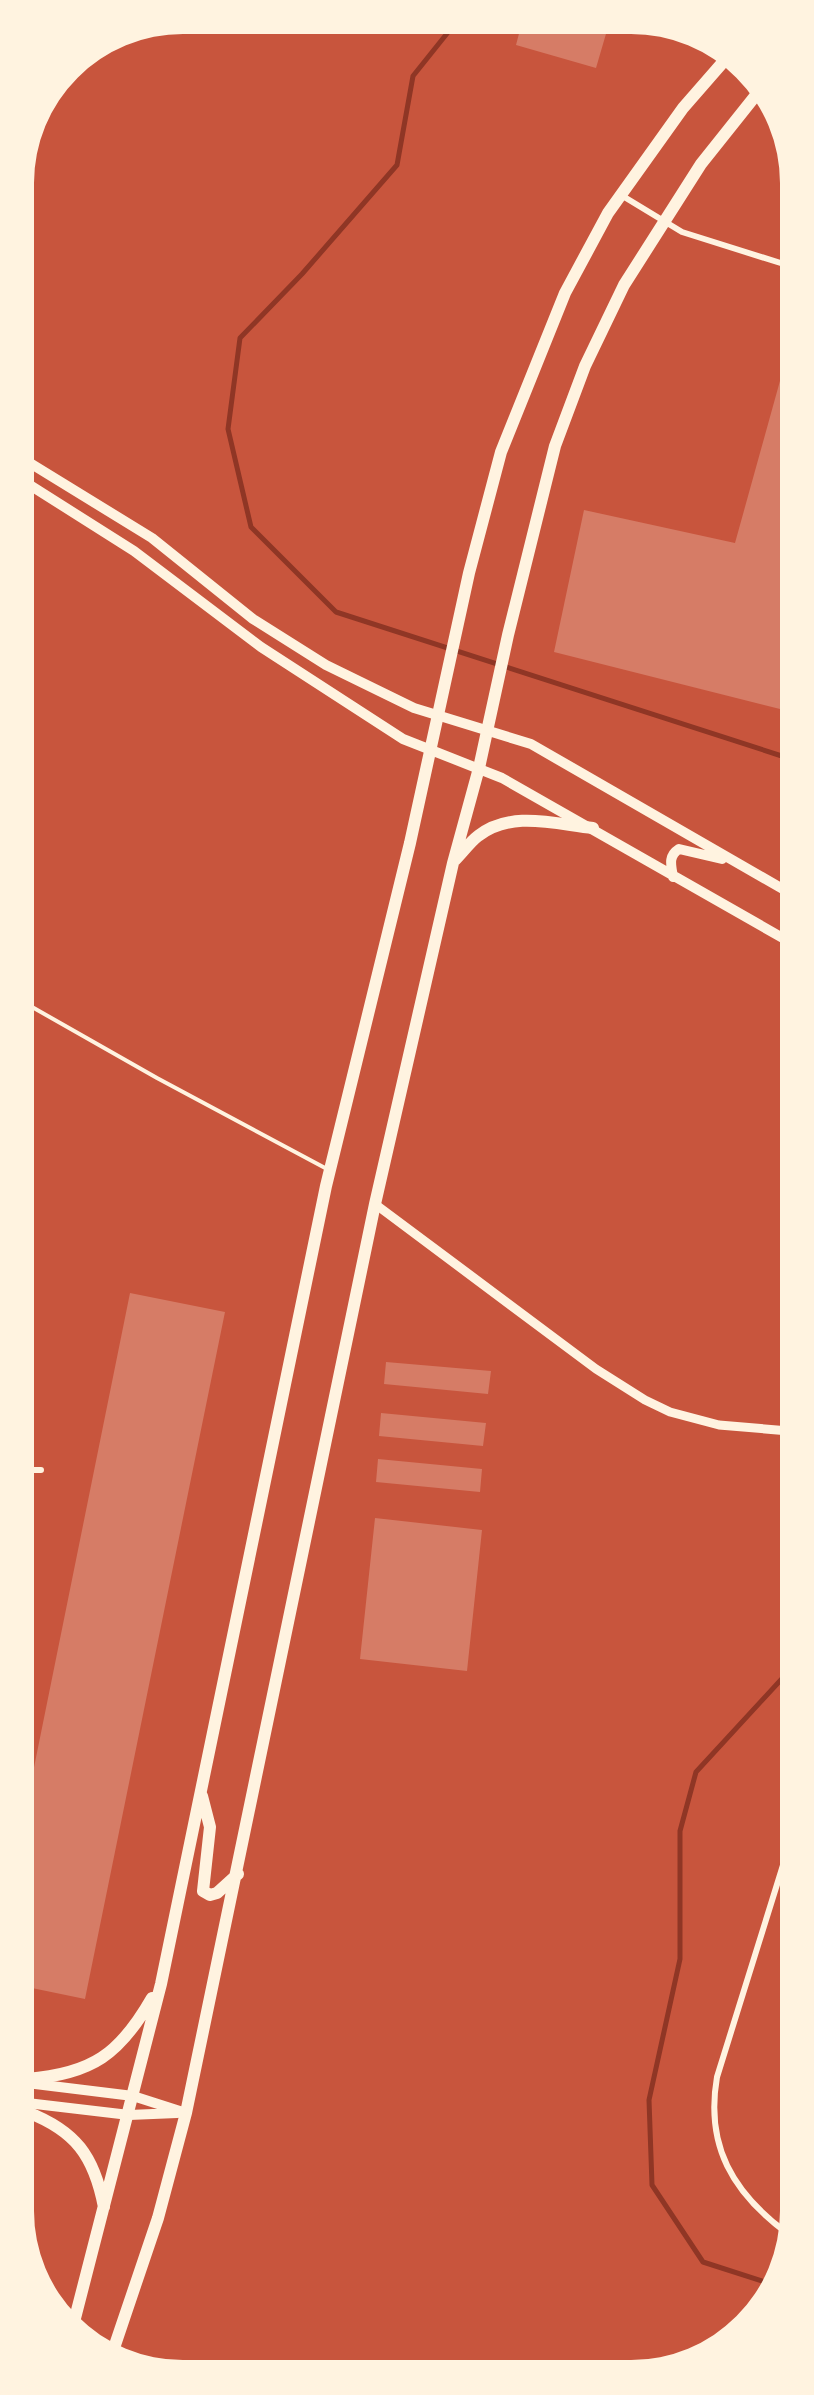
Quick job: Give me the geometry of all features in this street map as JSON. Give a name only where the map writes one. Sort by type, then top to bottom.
[{"type":"main road","points":[[76,2315],[129,2115],[160,1984],[330,1171],[410,843],[456,629],[488,501],[516,410],[565,293],[608,213],[683,108],[721,65]]},
{"type":"main road","points":[[115,2344],[158,2218],[186,2113],[238,1874],[375,1204],[453,863],[479,768],[508,635],[555,446],[574,396],[624,285],[701,164],[753,99]]},
{"type":"main road","points":[[35,466],[152,538],[253,620],[284,640],[371,688],[414,708],[531,744],[780,887]]},
{"type":"main road","points":[[35,488],[134,550],[261,648],[403,739],[502,778],[780,936]]},
{"type":"main road","points":[[453,863],[478,835],[503,823],[536,821],[593,828]]},
{"type":"main road","points":[[673,877],[670,860],[673,853],[679,849],[734,862]]},
{"type":"main road","points":[[201,1792],[210,1827],[203,1891],[210,1895],[217,1893],[238,1874]]},
{"type":"main road","points":[[34,2080],[66,2073],[100,2060],[127,2038],[160,1984]]},
{"type":"main road","points":[[34,2082],[133,2096],[186,2113]]},
{"type":"main road","points":[[34,2104],[129,2115],[186,2113]]},
{"type":"main road","points":[[34,2114],[47,2119],[68,2133],[81,2147],[94,2169],[104,2209],[100,2228]]},
{"type":"street","points":[[621,195],[663,222],[718,245],[780,263]]},
{"type":"street","points":[[375,1204],[587,1362],[645,1400],[670,1412],[719,1425],[779,1430]]},
{"type":"street","points":[[34,1470],[40,1470]]},
{"type":"street","points":[[778,2227],[764,2216],[744,2195],[728,2169],[713,2125],[713,2099],[720,2067],[779,1877]]},
{"type":"lane","points":[[35,1008],[157,1078],[330,1171]]},
{"type":"building","points":[[519,34],[606,34],[596,68],[516,45]]},
{"type":"building","points":[[780,381],[780,709],[554,652],[584,510],[735,543]]},
{"type":"building","points":[[130,1293],[225,1312],[85,1999],[34,1988],[34,1766]]},
{"type":"building","points":[[386,1362],[491,1371],[488,1394],[384,1384]]},
{"type":"building","points":[[381,1413],[486,1423],[483,1446],[379,1436]]},
{"type":"building","points":[[378,1459],[482,1469],[480,1492],[376,1482]]},
{"type":"building","points":[[375,1518],[482,1530],[467,1671],[360,1659]]},
{"type":"waterway","points":[[447,34],[413,76],[397,165],[302,274],[240,338],[228,429],[251,527],[336,612],[780,755]]},
{"type":"waterway","points":[[762,2281],[703,2262],[652,2185],[649,2100],[680,1959],[680,1831],[696,1772],[779,1682]]}]
